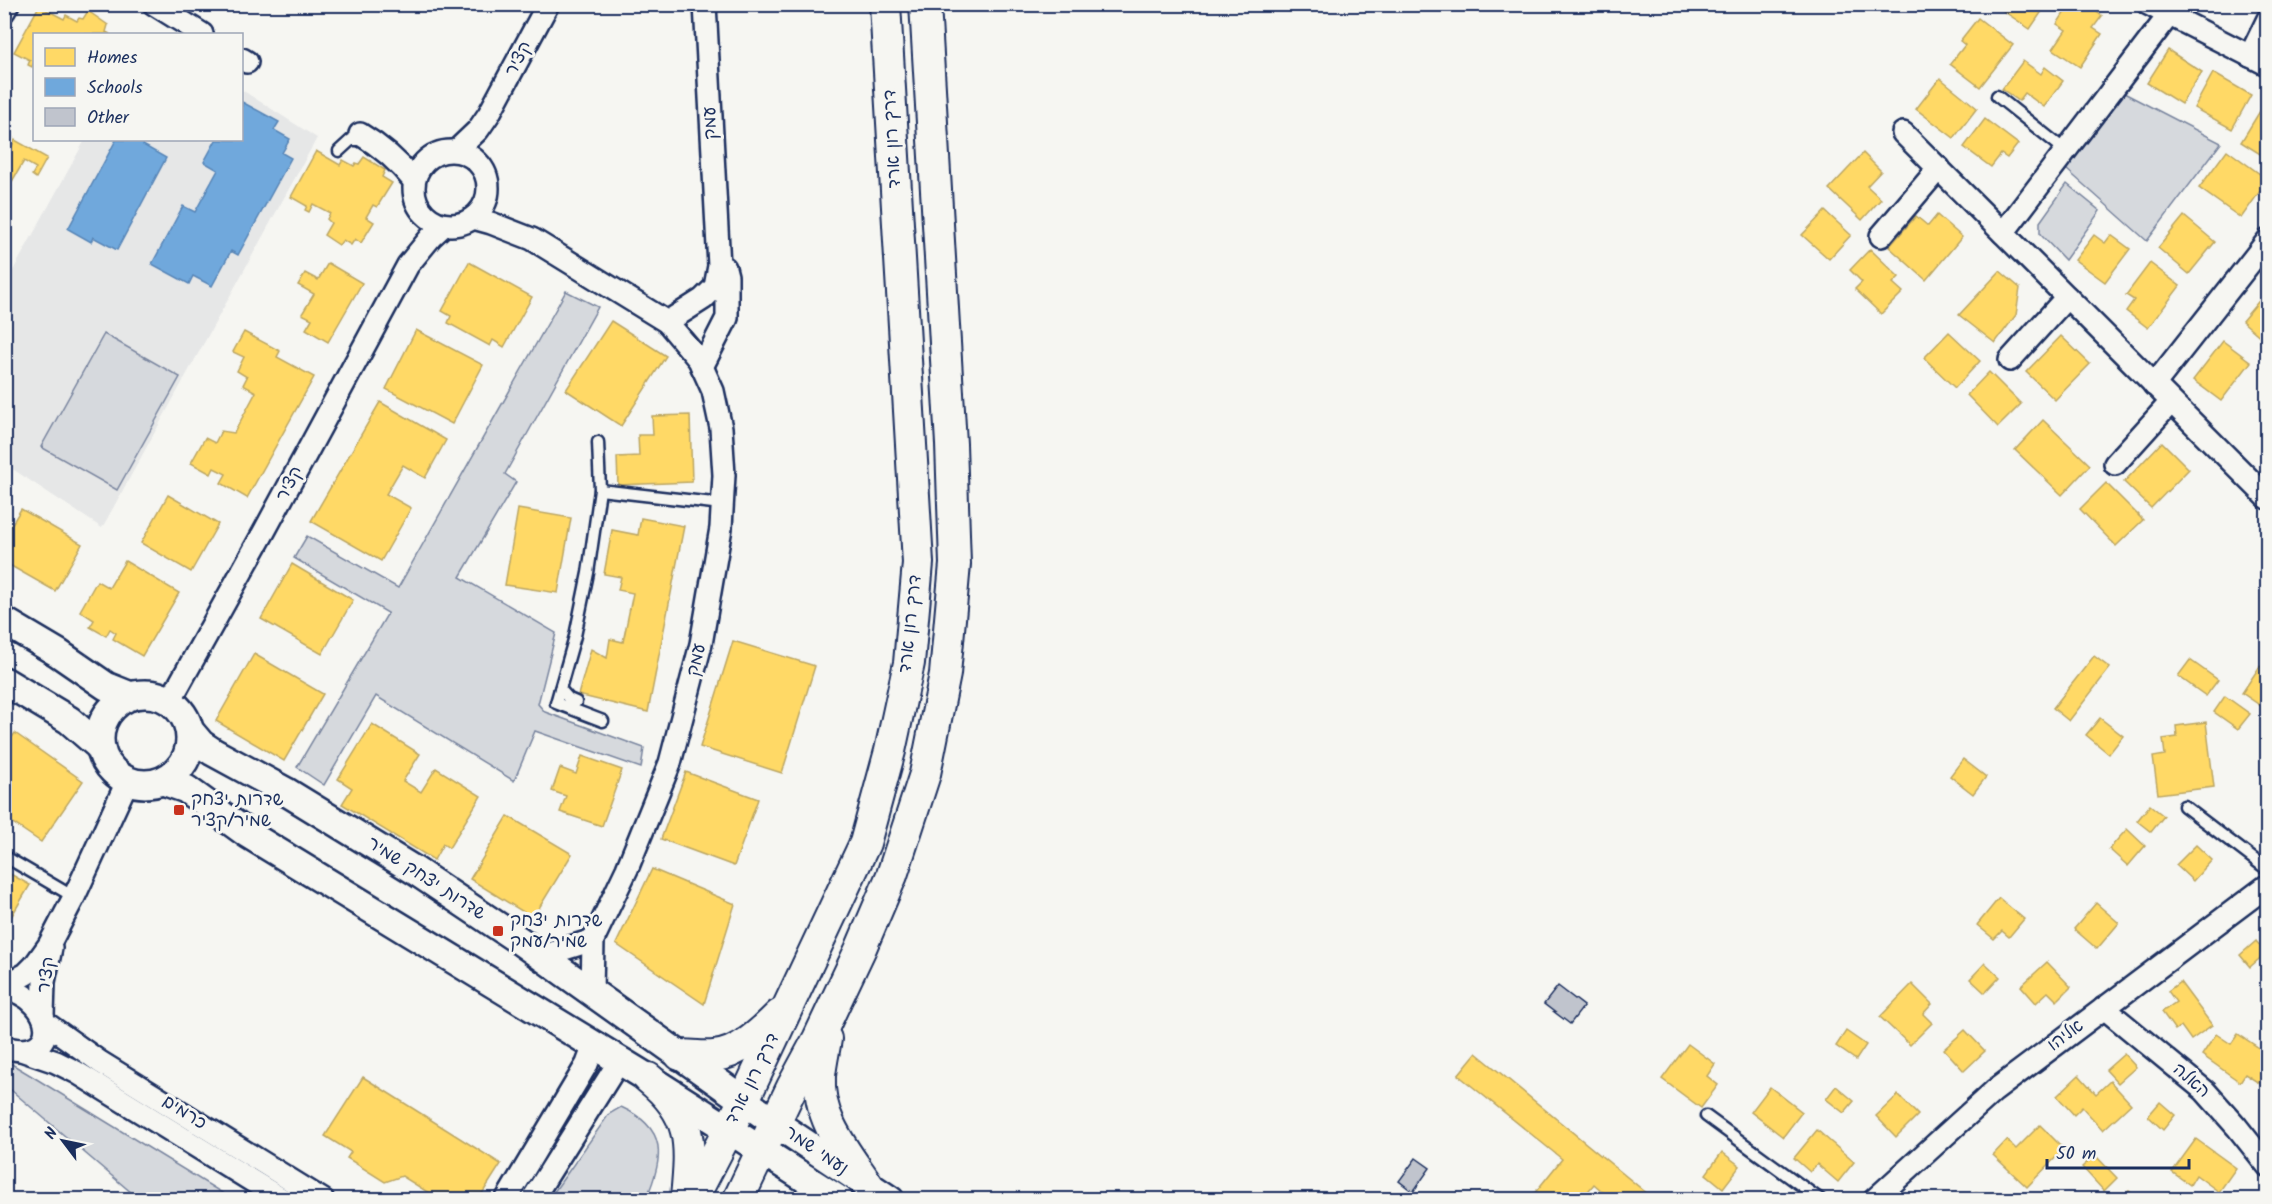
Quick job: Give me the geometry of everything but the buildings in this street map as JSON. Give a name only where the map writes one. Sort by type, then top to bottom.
[{"type":"main road","name":"דרך רון ארד","points":[[692,1200],[744,1100],[865,843],[890,751],[909,663],[918,563],[885,4]]},
{"type":"main road","name":"דרך רון ארד","points":[[738,1200],[831,1013],[892,875],[925,774],[945,674],[955,564],[951,444],[926,4]]},
{"type":"main road","points":[[680,1055],[716,1056],[733,1051],[767,1027],[788,1007]]},
{"type":"main road","points":[[831,1013],[820,1077],[826,1117],[834,1136],[879,1192]]},
{"type":"main road","points":[[648,1078],[665,1092],[677,1109],[687,1130],[690,1156],[686,1200]]},
{"type":"street","points":[[4,11],[8,4]]},
{"type":"street","points":[[154,4],[179,28],[198,33]]},
{"type":"street","name":"קציר","points":[[457,150],[478,130],[489,114],[548,4]]},
{"type":"street","name":"עמק","points":[[667,322],[703,299],[715,287],[719,266],[705,4]]},
{"type":"street","points":[[2148,4],[2171,10],[2259,60],[2268,19]]},
{"type":"street","points":[[2003,233],[2171,10]]},
{"type":"street","name":"קציר","points":[[481,165],[481,148],[489,114]]},
{"type":"street","points":[[1903,133],[2268,498]]},
{"type":"street","points":[[370,140],[397,152],[428,157]]},
{"type":"street","points":[[370,140],[396,159],[414,181]]},
{"type":"street","points":[[457,150],[466,153],[481,165],[488,184],[488,194],[485,203],[473,218],[454,225],[444,225],[427,217],[420,210],[415,201],[414,181],[421,164],[428,157],[437,152],[457,150]]},
{"type":"street","points":[[1881,236],[1939,168]]},
{"type":"street","name":"עמק","points":[[488,194],[513,224],[531,239],[667,322],[699,360],[714,391],[721,428],[724,475],[721,528],[701,644],[669,763],[627,869],[593,940],[592,992]]},
{"type":"street","name":"קציר","points":[[408,265],[418,229],[420,210]]},
{"type":"street","name":"עמק","points":[[473,218],[531,239]]},
{"type":"street","name":"קציר","points":[[170,701],[408,265],[444,225]]},
{"type":"street","points":[[2154,385],[2268,240]]},
{"type":"street","name":"עמק","points":[[702,367],[727,318],[727,276],[718,242]]},
{"type":"street","points":[[2010,360],[2067,297]]},
{"type":"street","points":[[2115,464],[2171,402]]},
{"type":"street","points":[[4,621],[58,653],[106,686],[131,696]]},
{"type":"street","points":[[4,681],[69,720],[99,747]]},
{"type":"street","points":[[158,695],[170,701],[186,719],[190,731],[189,749],[182,766],[163,781],[152,785],[127,782],[114,773],[104,761],[99,747],[99,733],[103,721],[120,701],[131,696],[158,695]]},
{"type":"street","name":"שדרות יצחק שמיר","points":[[190,731],[201,744],[213,752],[285,791],[414,870],[542,956],[744,1100]]},
{"type":"street","points":[[163,781],[186,789],[248,834],[620,1060],[729,1129]]},
{"type":"street","name":"קציר","points":[[4,987],[16,981],[34,966],[56,933],[127,782]]},
{"type":"street","name":"אליהו","points":[[1885,1196],[1994,1091],[2268,885]]},
{"type":"street","name":"קציר","points":[[45,1020],[44,982],[56,933]]},
{"type":"street","points":[[542,956],[593,940]]},
{"type":"street","name":"כרמים","points":[[4,987],[28,998],[45,1020],[100,1062],[323,1200]]},
{"type":"street","name":"האלה","points":[[2104,1008],[2205,1091],[2268,1166]]},
{"type":"street","points":[[13,1048],[30,1048],[40,1042],[46,1033],[45,1020]]},
{"type":"street","points":[[506,1200],[587,1064],[594,1045]]},
{"type":"street","name":"כרמים","points":[[13,1048],[56,1062],[76,1072],[283,1200]]},
{"type":"street","points":[[532,1200],[620,1060]]},
{"type":"street","name":"נעמי שמר","points":[[744,1100],[879,1192]]},
{"type":"street","name":"נעמי שמר","points":[[729,1129],[839,1200]]},
{"type":"lane","points":[[1997,96],[2066,151]]},
{"type":"lane","points":[[339,151],[351,140],[370,140]]},
{"type":"lane","points":[[598,442],[600,490],[588,573],[575,636],[556,703],[603,722]]},
{"type":"lane","points":[[600,490],[722,504]]},
{"type":"lane","points":[[560,689],[568,699],[576,702]]},
{"type":"lane","points":[[2184,806],[2268,870]]},
{"type":"lane","points":[[4,856],[74,897]]},
{"type":"lane","points":[[1706,1116],[1821,1200]]},
{"type":"shaded area","points":[[243,91],[317,138],[102,528],[5,464],[5,285],[84,141],[243,141]]},
{"type":"shaded area","points":[[2124,93],[2221,143],[2147,241],[2066,169]]},
{"type":"shaded area","points":[[2067,184],[2100,211],[2065,260],[2040,234],[2040,222]]},
{"type":"shaded area","points":[[566,291],[598,307],[505,474],[516,482],[460,577],[556,633],[538,704],[545,712],[644,748],[641,768],[535,731],[514,781],[376,696],[324,785],[297,767],[388,613],[294,558],[307,536],[398,588]]},
{"type":"shaded area","points":[[104,334],[180,377],[117,490],[41,447]]},
{"type":"shaded area","points":[[5,1060],[232,1199],[139,1199],[5,1085]]},
{"type":"shaded area","points":[[621,1107],[647,1124],[658,1146],[656,1170],[646,1199],[549,1199],[609,1114]]},
{"type":"place","name":"שדרות יצחק שמיר/קציר","points":[[179,810]]},
{"type":"place","name":"שדרות יצחק שמיר/עמק","points":[[498,931]]}]
